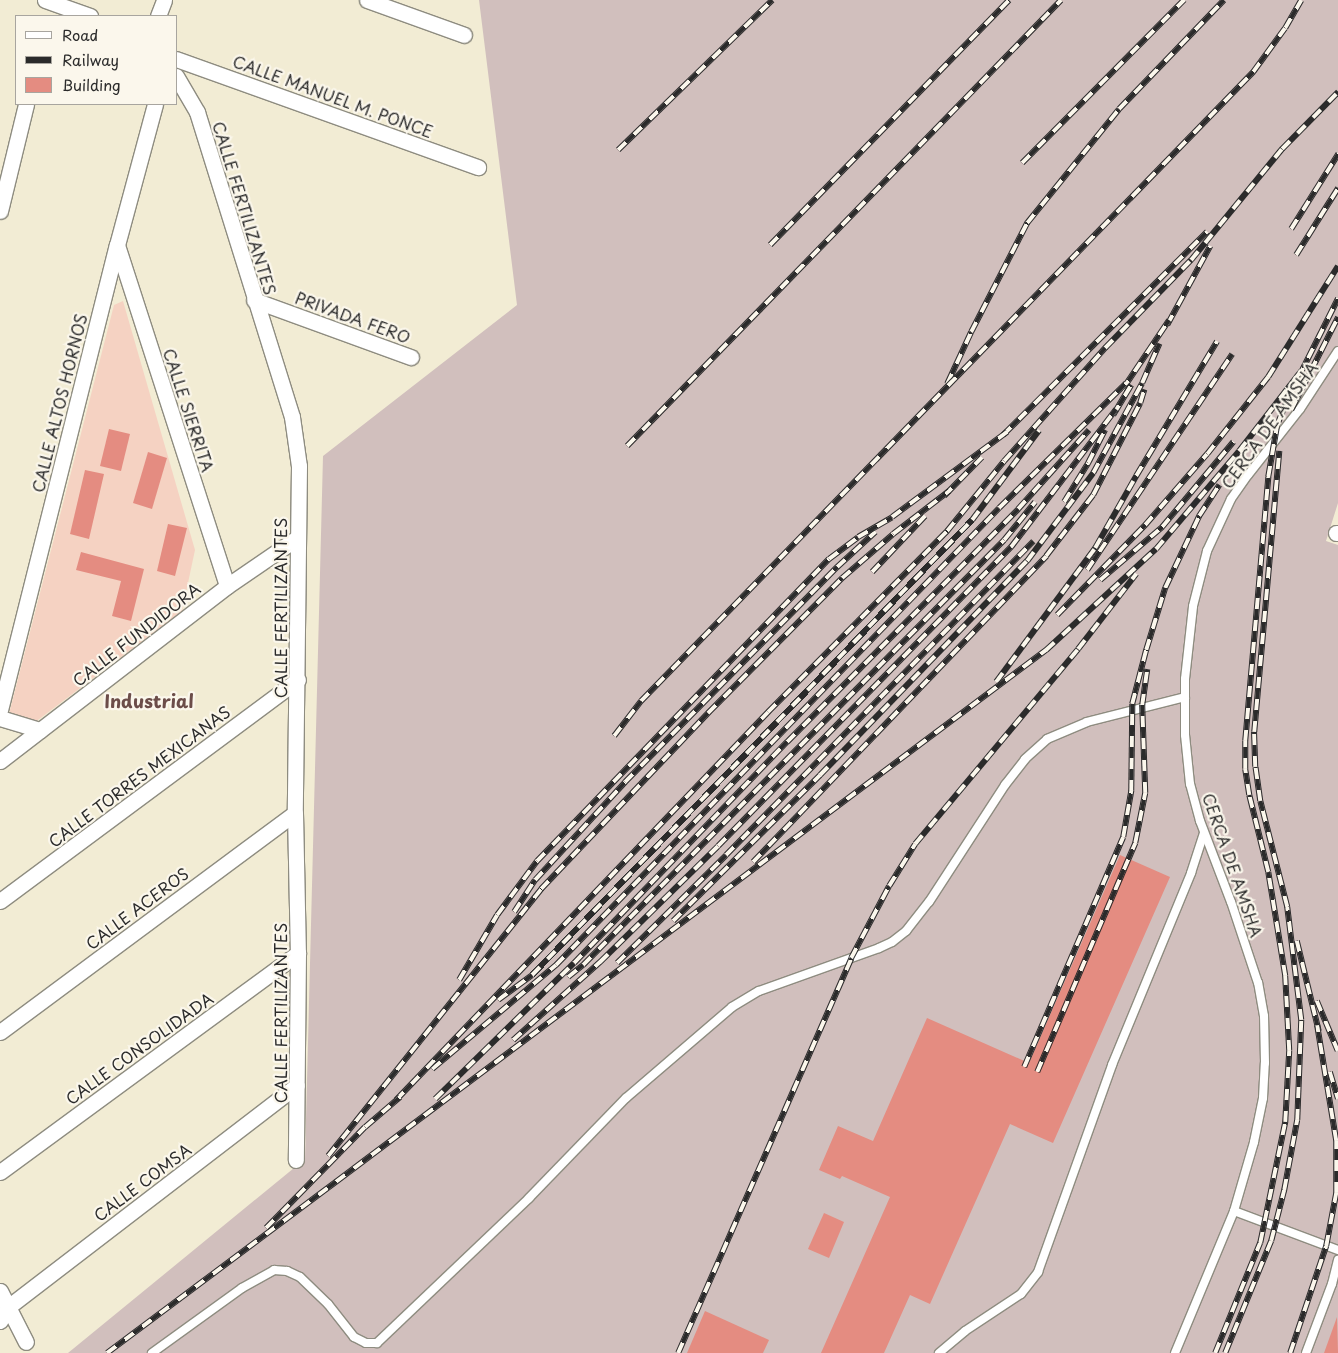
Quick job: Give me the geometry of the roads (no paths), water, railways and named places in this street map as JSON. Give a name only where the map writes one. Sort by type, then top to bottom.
[{"type":"street","points":[[158,15],[164,0]]},
{"type":"street","points":[[367,0],[464,35]]},
{"type":"street","points":[[48,6],[86,15]]},
{"type":"street","name":"CALLE MANUEL M. PONCE","points":[[178,60],[478,167]]},
{"type":"street","name":"CALLE FERTILIZANTES","points":[[178,79],[197,112],[292,417],[299,466],[295,813],[298,953],[296,1160]]},
{"type":"street","points":[[0,211],[26,105]]},
{"type":"street","name":"CALLE ALTOS HORNOS","points":[[0,710],[117,245],[155,105]]},
{"type":"street","name":"CALLE SIERRITA","points":[[117,245],[227,586]]},
{"type":"street","name":"PRIVADA FERO","points":[[254,300],[411,357]]},
{"type":"street","name":"CALLE FUNDIDORA","points":[[0,761],[227,586],[297,538]]},
{"type":"street","name":"CALLE TORRES MEXICANAS","points":[[0,901],[298,680]]},
{"type":"street","points":[[0,718],[40,730]]},
{"type":"street","name":"CALLE ACEROS","points":[[0,1032],[295,813]]},
{"type":"street","name":"CALLE CONSOLIDADA","points":[[0,1172],[298,953]]},
{"type":"street","name":"CALLE COMSA","points":[[8,1307],[297,1085]]},
{"type":"street","points":[[0,1291],[26,1342]]},
{"type":"street","points":[[0,1321],[8,1307]]},
{"type":"lane","name":"CERCA DE AMSHA","points":[[1175,1353],[1234,1211],[1254,1142],[1263,1098],[1264,1016],[1258,983],[1204,832],[1190,784],[1185,735],[1185,697],[1193,606],[1207,551],[1232,499],[1248,475],[1300,409],[1338,351]]},
{"type":"lane","points":[[152,1353],[242,1288],[274,1270],[287,1271],[300,1277],[328,1304],[354,1337],[366,1343],[376,1343],[529,1198],[626,1098],[732,1007],[759,991],[879,948],[892,942],[906,931],[929,902],[1005,785],[1025,759],[1047,739],[1087,722],[1185,697]]},
{"type":"lane","points":[[940,1353],[965,1331],[1021,1294],[1038,1272],[1112,1065],[1192,873],[1204,832]]},
{"type":"lane","points":[[1234,1211],[1338,1250]]},
{"type":"lane","points":[[1306,1353],[1332,1284],[1338,1260]]},
{"type":"railway","points":[[618,150],[772,0]]},
{"type":"railway","points":[[770,245],[1009,0]]},
{"type":"railway","points":[[627,446],[1061,0]]},
{"type":"railway","points":[[1022,163],[1184,0]]},
{"type":"railway","points":[[947,384],[971,332],[1027,223],[1119,109],[1224,0]]},
{"type":"railway","points":[[614,736],[641,701],[1253,72],[1285,28],[1301,0]]},
{"type":"railway","points":[[396,1100],[768,712],[947,531],[1004,461],[1105,348],[1191,260],[1282,149],[1338,92]]},
{"type":"railway","points":[[1291,229],[1338,154]]},
{"type":"railway","points":[[1296,255],[1338,188]]},
{"type":"railway","points":[[1003,435],[1207,232]]},
{"type":"railway","points":[[1167,325],[1210,246]]},
{"type":"railway","points":[[1057,615],[1145,525],[1207,454],[1268,377],[1338,266]]},
{"type":"railway","points":[[1298,378],[1338,298]]},
{"type":"railway","points":[[1291,410],[1338,317]]},
{"type":"railway","points":[[1122,390],[1169,320]]},
{"type":"railway","points":[[996,682],[1095,548],[1217,341]]},
{"type":"railway","points":[[673,921],[820,775],[1027,561],[1093,473],[1142,383],[1159,344]]},
{"type":"railway","points":[[1087,570],[1232,354]]},
{"type":"railway","points":[[107,1353],[1046,650],[1156,549],[1239,451],[1301,371]]},
{"type":"railway","points":[[432,1069],[556,965],[999,508],[1126,383]]},
{"type":"railway","points":[[1113,415],[1131,385]]},
{"type":"railway","points":[[753,862],[1046,556],[1093,495],[1140,403],[1144,390]]},
{"type":"railway","points":[[1215,1353],[1260,1243],[1285,1122],[1289,1051],[1285,976],[1268,872],[1249,795],[1245,769],[1245,741],[1268,477],[1277,425],[1289,396]]},
{"type":"railway","points":[[513,1040],[600,962],[718,846],[1011,547],[1116,409]]},
{"type":"railway","points":[[498,1000],[532,975],[972,520],[1039,430]]},
{"type":"railway","points":[[435,1099],[574,963],[787,742],[1018,509],[1089,430]]},
{"type":"railway","points":[[1064,502],[1088,463],[1105,430]]},
{"type":"railway","points":[[459,980],[497,915],[537,861],[829,559],[858,537],[892,517],[1007,432]]},
{"type":"railway","points":[[1100,580],[1162,527],[1233,442]]},
{"type":"railway","points":[[1225,1353],[1271,1241],[1284,1190],[1297,1120],[1301,1020],[1287,907],[1260,801],[1255,767],[1254,732],[1279,451]]},
{"type":"railway","points":[[944,496],[982,457]]},
{"type":"railway","points":[[1024,1067],[1123,837],[1131,791],[1132,704],[1146,650],[1165,588],[1199,516],[1219,485]]},
{"type":"railway","points":[[328,1156],[541,889],[708,713],[842,578],[893,534],[949,491]]},
{"type":"railway","points":[[568,977],[583,965],[1004,540],[1035,502]]},
{"type":"railway","points":[[872,572],[925,516]]},
{"type":"railway","points":[[514,912],[535,880],[625,782],[837,567],[875,532]]},
{"type":"railway","points":[[617,963],[726,855],[1033,541]]},
{"type":"railway","points":[[678,1353],[851,958],[889,886],[915,844],[1078,649],[1136,574]]},
{"type":"railway","points":[[1037,1072],[1135,843],[1145,793],[1142,705],[1147,669]]},
{"type":"railway","points":[[1297,941],[1319,1031]]},
{"type":"railway","points":[[1317,1001],[1338,1051]]},
{"type":"railway","points":[[1290,1353],[1326,1246],[1336,1193],[1336,1141],[1317,1026]]},
{"type":"railway","points":[[1330,1072],[1338,1099]]},
{"type":"railway","points":[[266,1228],[365,1127],[400,1097]]},
{"type":"district","name":"Industrial","points":[[149,701]]}]
